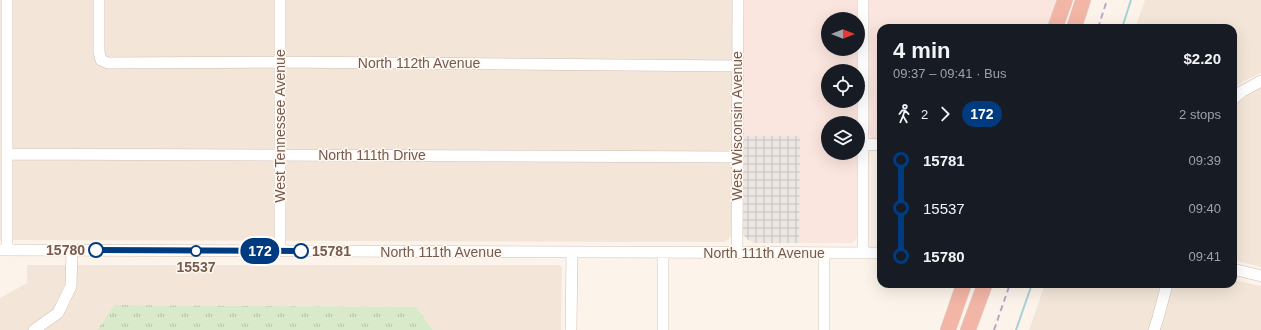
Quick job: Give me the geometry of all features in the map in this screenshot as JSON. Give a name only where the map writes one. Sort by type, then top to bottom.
[{"type":"highway","points":[[1056,24],[1065,0]]},
{"type":"highway","points":[[1075,24],[1083,0]]},
{"type":"highway","points":[[948,330],[963,288]]},
{"type":"highway","points":[[968,330],[984,288]]},
{"type":"street","points":[[4,250],[8,154],[8,0]]},
{"type":"street","name":"North 112th Avenue","points":[[99,0],[98,52],[101,60],[108,63],[280,62],[738,66]]},
{"type":"street","name":"West Tennessee Avenue","points":[[280,0],[280,251]]},
{"type":"street","name":"West Wisconsin Avenue","points":[[737,252],[738,0]]},
{"type":"street","points":[[863,0],[863,116]]},
{"type":"street","points":[[1237,96],[1261,80]]},
{"type":"street","points":[[865,144],[877,145]]},
{"type":"street","name":"North 111th Drive","points":[[8,154],[737,157]]},
{"type":"street","points":[[862,253],[863,160]]},
{"type":"street","name":"North 111th Avenue","points":[[4,250],[877,253]]},
{"type":"street","points":[[34,330],[58,313],[71,286],[72,250]]},
{"type":"street","points":[[571,330],[572,252]]},
{"type":"street","points":[[663,252],[663,330]]},
{"type":"street","points":[[824,253],[824,330]]},
{"type":"street","points":[[1237,270],[1261,276]]},
{"type":"street","points":[[1154,330],[1166,288]]},
{"type":"shaded area","points":[[0,0],[733,0],[733,233],[729,239],[724,242],[0,240]]},
{"type":"shaded area","points":[[744,0],[859,0],[859,12],[821,12],[821,56],[859,56],[859,64],[821,64],[821,108],[859,108],[859,116],[821,116],[821,160],[858,160],[858,236],[855,241],[851,243],[799,243],[799,136],[744,136]]},
{"type":"shaded area","points":[[869,0],[1057,0],[1048,24],[877,24],[877,139],[874,139],[869,134]]},
{"type":"shaded area","points":[[1145,0],[1261,0],[1261,73],[1237,86],[1237,24],[1136,24]]},
{"type":"shaded area","points":[[1261,87],[1261,267],[1237,261],[1237,103]]},
{"type":"shaded area","points":[[744,136],[800,136],[799,243],[754,243],[747,239],[743,234]]},
{"type":"shaded area","points":[[27,265],[559,265],[562,267],[561,330],[433,330],[416,307],[116,305],[97,330],[0,330],[0,298],[27,283]]},
{"type":"shaded area","points":[[1237,281],[1261,286],[1261,330],[1029,330],[1044,288],[1237,288]]},
{"type":"green space","points":[[115,305],[416,307],[433,330],[97,330]]},
{"type":"waterway","points":[[1123,24],[1131,0]]},
{"type":"waterway","points":[[1016,330],[1031,288]]},
{"type":"railway","points":[[1099,24],[1107,0]]},
{"type":"railway","points":[[994,330],[1009,288]]},
{"type":"bus line","name":"172","points":[[96,250],[301,251]]},
{"type":"place","name":"15780","points":[[96,250]]},
{"type":"place","name":"15537","points":[[196,251]]},
{"type":"place","name":"15781","points":[[301,251]]}]
